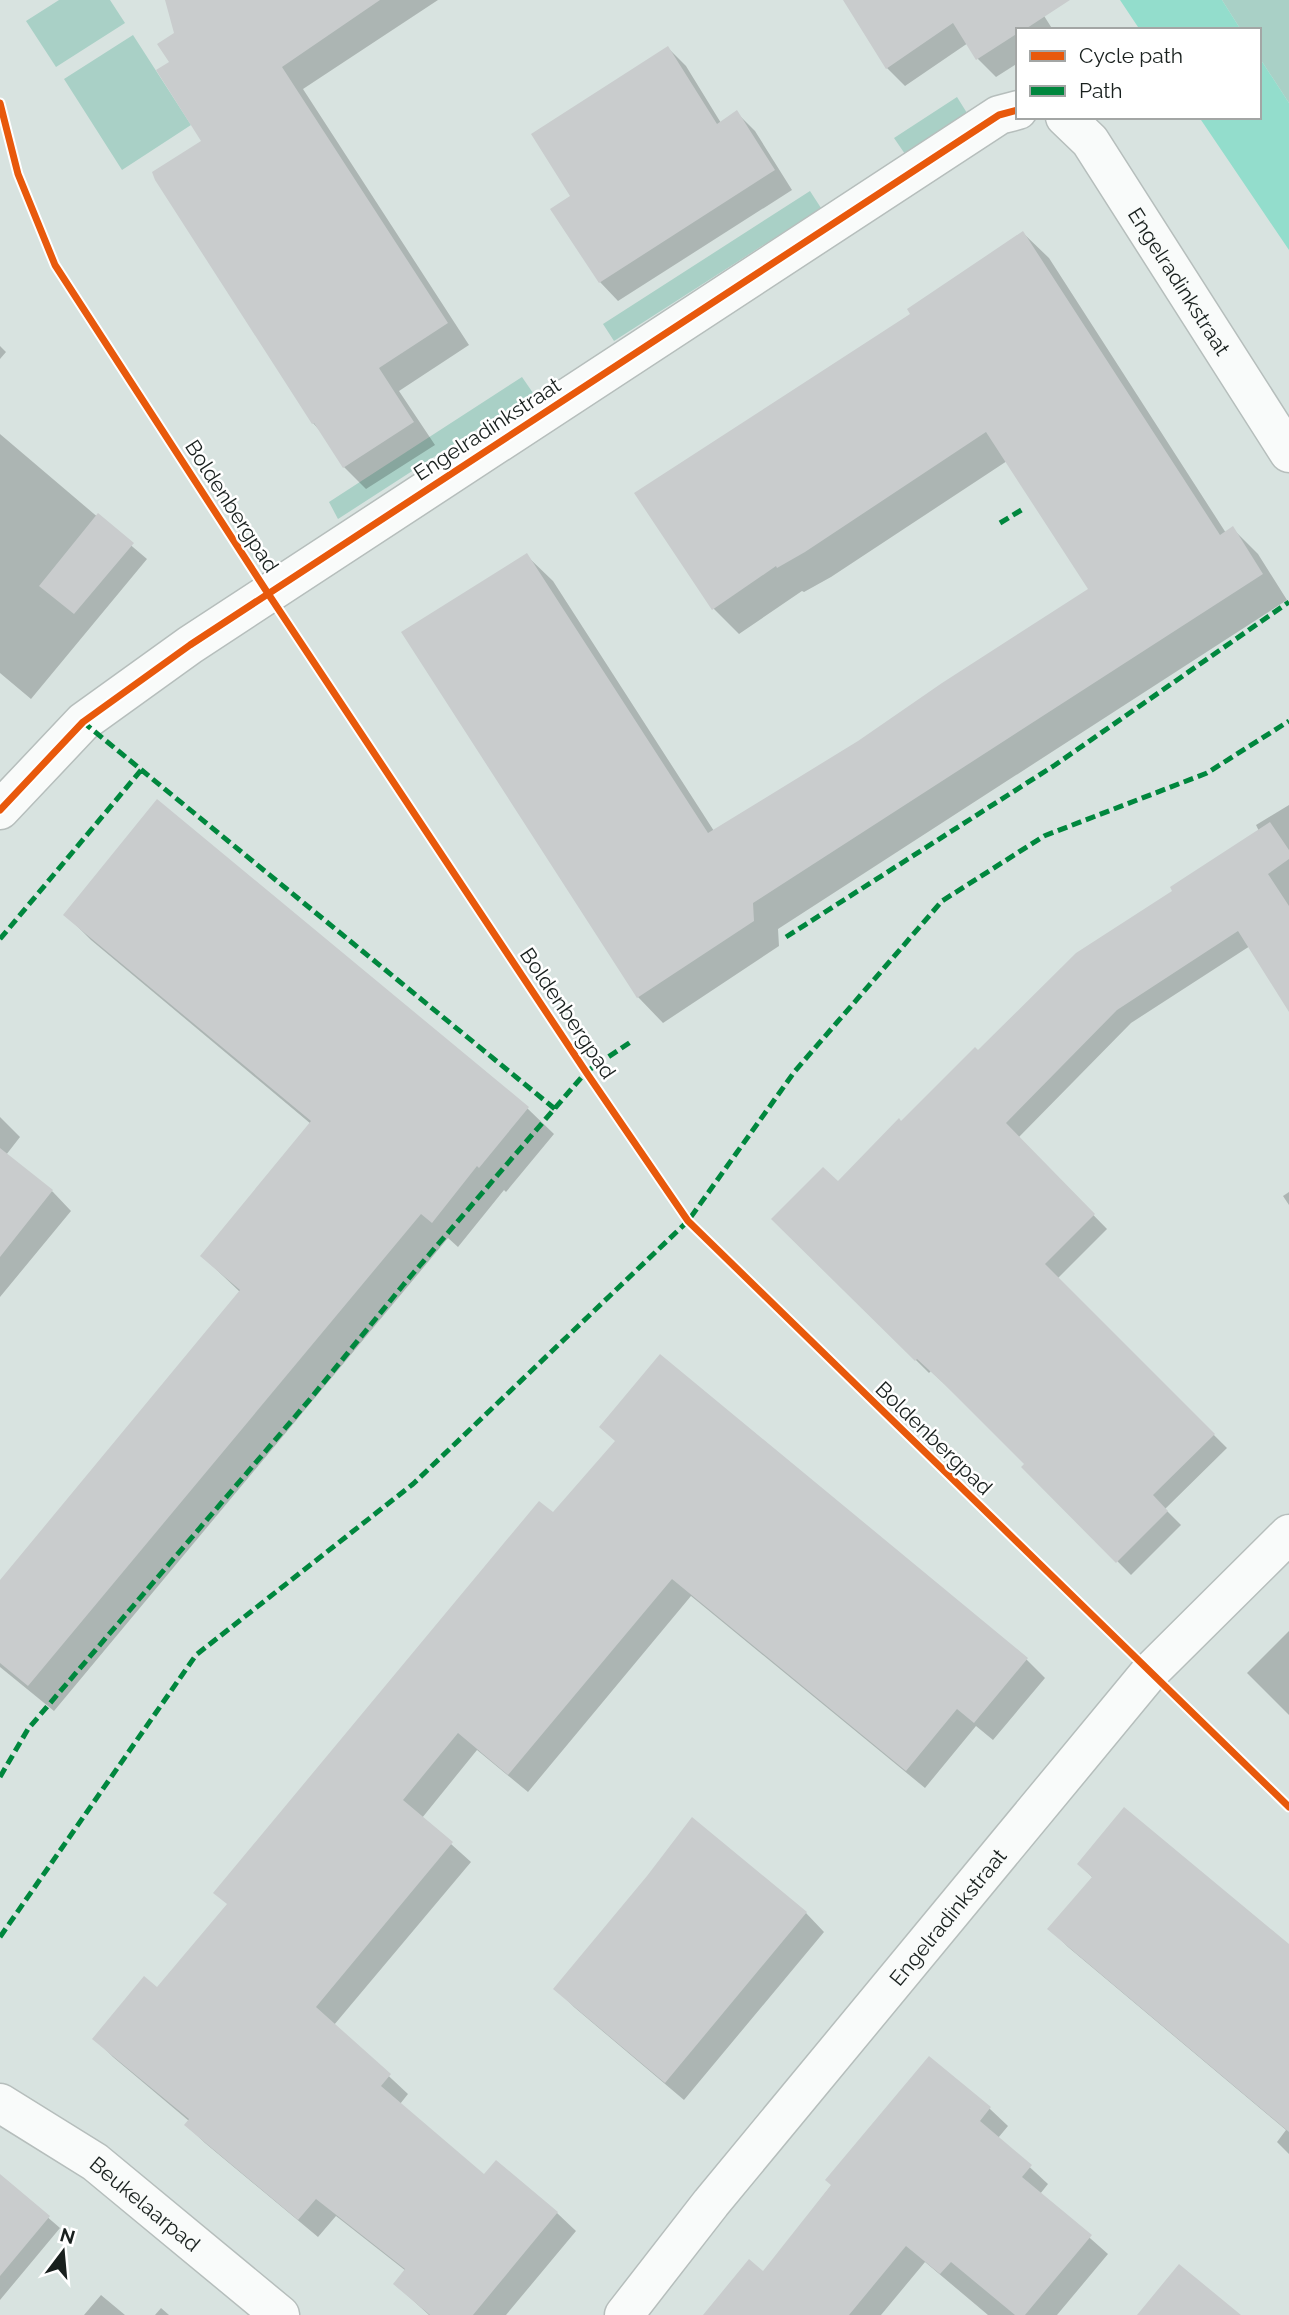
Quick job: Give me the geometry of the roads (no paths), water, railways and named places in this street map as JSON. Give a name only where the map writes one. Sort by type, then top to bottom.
[{"type":"street","name":"Engelradinkstraat","points":[[0,810],[83,722],[190,645],[999,115],[1016,111]]},
{"type":"street","name":"Engelradinkstraat","points":[[1067,119],[1090,141],[1289,453]]},
{"type":"street","name":"Engelradinkstraat","points":[[624,2315],[711,2203],[1149,1673],[1289,1534]]},
{"type":"street","name":"Beukelaarpad","points":[[0,2103],[94,2162],[281,2315]]}]
